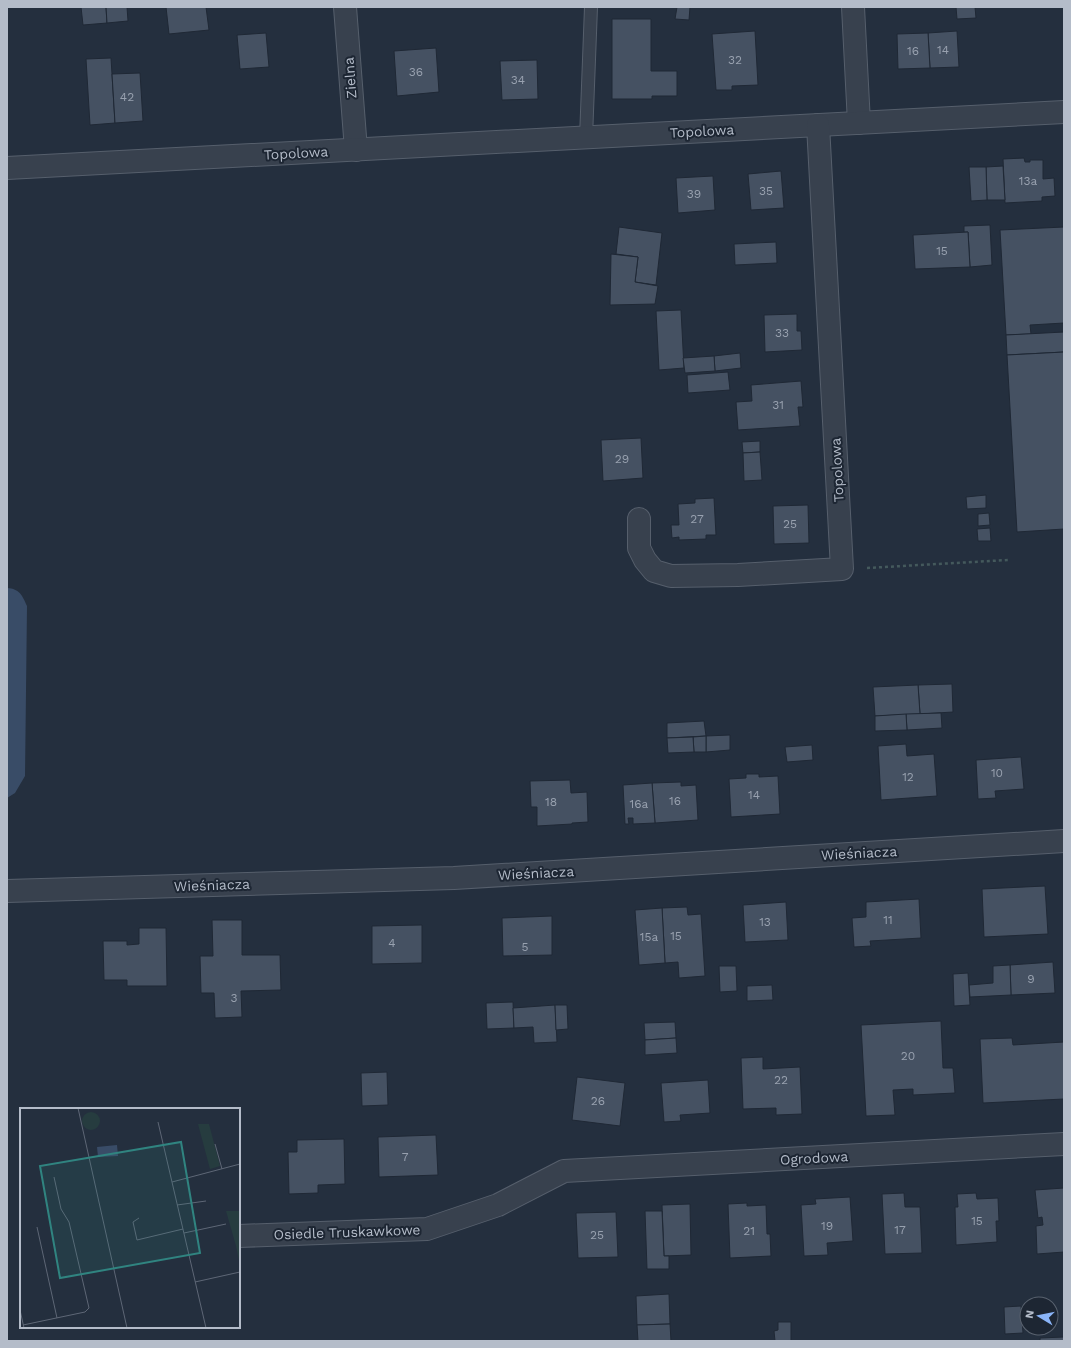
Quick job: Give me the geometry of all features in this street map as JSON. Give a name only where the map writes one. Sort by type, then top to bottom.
[{"type":"street","name":"Zielna","points":[[345,7],[356,150]]},
{"type":"street","points":[[853,7],[859,123]]},
{"type":"street","name":"Topolowa","points":[[7,168],[1064,112]]},
{"type":"street","name":"Topolowa","points":[[818,125],[842,569]]},
{"type":"street","points":[[639,519],[639,548],[645,560],[654,570],[671,576],[738,575],[842,569]]},
{"type":"street","name":"Wieśniacza","points":[[7,890],[454,878],[1064,841]]},
{"type":"street","name":"Ogrodowa","points":[[564,1171],[1064,1144]]},
{"type":"street","name":"Osiedle Truskawkowe","points":[[240,1236],[427,1229],[498,1205],[564,1171]]},
{"type":"lane","points":[[586,138],[591,7]]},
{"type":"path","points":[[842,569],[1008,560]]},
{"type":"water","points":[[7,588],[18,591],[27,606],[25,776],[15,793],[7,798]]},
{"type":"building","points":[[81,7],[106,7],[107,23],[83,25]]},
{"type":"building","points":[[106,7],[127,7],[128,21],[107,23]]},
{"type":"building","points":[[166,7],[206,7],[209,30],[169,34]]},
{"type":"building","points":[[677,7],[690,7],[689,20],[675,19]]},
{"type":"building","points":[[956,7],[975,7],[976,18],[957,19]]},
{"type":"building","points":[[612,19],[651,19],[651,71],[677,71],[677,96],[652,96],[652,99],[612,99]]},
{"type":"building","points":[[755,31],[758,85],[732,86],[732,90],[716,90],[712,34]]},
{"type":"building","points":[[957,31],[959,67],[930,68],[928,33]]},
{"type":"building","points":[[266,33],[269,67],[240,69],[237,35]]},
{"type":"building","points":[[928,33],[930,68],[898,69],[897,34]]},
{"type":"building","points":[[436,48],[439,92],[397,96],[394,51]]},
{"type":"building","points":[[111,58],[115,123],[90,125],[86,59]]},
{"type":"building","points":[[537,60],[538,99],[502,100],[500,61]]},
{"type":"building","points":[[140,73],[143,121],[115,123],[112,74]]},
{"type":"building","points":[[1024,158],[1025,162],[1030,162],[1030,160],[1043,160],[1043,179],[1054,178],[1055,196],[1042,197],[1042,201],[1005,203],[1003,159]]},
{"type":"building","points":[[1003,166],[1005,200],[987,200],[986,167]]},
{"type":"building","points":[[969,167],[986,167],[987,200],[971,201]]},
{"type":"building","points":[[781,171],[784,208],[751,210],[748,174]]},
{"type":"building","points":[[713,176],[715,210],[678,213],[676,178]]},
{"type":"building","points":[[990,225],[992,265],[970,267],[968,232],[964,232],[964,226]]},
{"type":"building","points":[[619,227],[662,233],[656,285],[635,282],[638,257],[616,254]]},
{"type":"building","points":[[1064,227],[1064,323],[1030,325],[1031,334],[1006,335],[1000,230]]},
{"type":"building","points":[[968,232],[970,267],[915,269],[913,235]]},
{"type":"building","points":[[776,242],[777,263],[735,265],[734,244]]},
{"type":"building","points":[[611,254],[638,257],[635,282],[658,286],[655,304],[610,305]]},
{"type":"building","points":[[681,310],[684,368],[659,370],[656,311]]},
{"type":"building","points":[[797,314],[797,331],[801,331],[802,350],[765,352],[764,315]]},
{"type":"building","points":[[1064,332],[1064,352],[1007,355],[1006,335]]},
{"type":"building","points":[[1064,352],[1064,529],[1017,532],[1007,355]]},
{"type":"building","points":[[740,353],[741,368],[715,371],[714,356]]},
{"type":"building","points":[[714,356],[715,371],[685,373],[683,358]]},
{"type":"building","points":[[728,372],[730,390],[688,393],[687,375]]},
{"type":"building","points":[[801,381],[803,407],[798,407],[800,426],[738,430],[736,402],[752,401],[751,385]]},
{"type":"building","points":[[641,438],[643,478],[603,481],[601,440]]},
{"type":"building","points":[[760,441],[760,452],[743,453],[742,442]]},
{"type":"building","points":[[760,452],[762,480],[744,481],[743,453]]},
{"type":"building","points":[[986,495],[986,508],[967,509],[966,497]]},
{"type":"building","points":[[714,498],[716,535],[706,535],[706,539],[679,540],[679,537],[672,538],[671,525],[679,525],[678,504],[695,503],[695,499]]},
{"type":"building","points":[[808,505],[809,543],[774,544],[773,506]]},
{"type":"building","points":[[989,513],[990,525],[978,526],[978,514]]},
{"type":"building","points":[[990,528],[991,541],[978,541],[977,529]]},
{"type":"building","points":[[952,684],[953,712],[920,714],[918,685]]},
{"type":"building","points":[[918,685],[920,714],[875,716],[873,687]]},
{"type":"building","points":[[941,713],[942,728],[907,730],[906,714]]},
{"type":"building","points":[[906,714],[907,730],[875,731],[875,716]]},
{"type":"building","points":[[704,721],[706,736],[667,738],[667,723]]},
{"type":"building","points":[[730,735],[730,750],[706,752],[706,736]]},
{"type":"building","points":[[706,736],[706,752],[694,752],[693,737]]},
{"type":"building","points":[[693,737],[694,752],[668,753],[667,738]]},
{"type":"building","points":[[906,744],[907,756],[934,754],[937,796],[881,800],[878,746]]},
{"type":"building","points":[[812,745],[813,760],[787,762],[785,747]]},
{"type":"building","points":[[1021,757],[1024,789],[995,791],[996,798],[978,799],[976,760]]},
{"type":"building","points":[[746,774],[759,774],[759,777],[778,776],[780,814],[731,817],[729,779],[746,778]]},
{"type":"building","points":[[570,780],[571,793],[587,792],[588,822],[537,826],[537,807],[531,807],[530,781]]},
{"type":"building","points":[[681,782],[681,786],[696,785],[698,820],[655,823],[652,783]]},
{"type":"building","points":[[652,783],[655,823],[633,824],[633,818],[628,818],[629,824],[625,824],[623,785]]},
{"type":"building","points":[[1045,886],[1048,934],[984,937],[982,889]]},
{"type":"building","points":[[919,899],[921,938],[870,941],[871,946],[854,947],[852,918],[866,917],[866,902]]},
{"type":"building","points":[[786,902],[788,940],[745,942],[743,905]]},
{"type":"building","points":[[687,907],[688,915],[701,914],[705,976],[679,978],[678,962],[665,963],[662,908]]},
{"type":"building","points":[[662,908],[665,963],[639,965],[635,910]]},
{"type":"building","points":[[552,916],[552,955],[503,956],[502,918]]},
{"type":"building","points":[[212,920],[242,920],[242,955],[280,955],[281,990],[241,991],[242,1017],[215,1018],[214,993],[201,993],[200,956],[213,956]]},
{"type":"building","points":[[422,925],[422,963],[372,964],[372,926]]},
{"type":"building","points":[[139,928],[166,928],[167,986],[127,986],[127,980],[104,980],[103,941],[127,941],[127,945],[139,944]]},
{"type":"building","points":[[1053,962],[1055,993],[1011,995],[1010,965]]},
{"type":"building","points":[[1010,965],[1011,995],[970,997],[969,985],[993,983],[993,966]]},
{"type":"building","points":[[719,966],[736,966],[737,991],[720,992]]},
{"type":"building","points":[[968,973],[970,1005],[954,1006],[953,974]]},
{"type":"building","points":[[772,985],[773,1000],[747,1001],[747,986]]},
{"type":"building","points":[[513,1002],[514,1028],[487,1029],[486,1003]]},
{"type":"building","points":[[555,1005],[557,1042],[534,1043],[533,1027],[514,1028],[513,1008]]},
{"type":"building","points":[[555,1005],[567,1005],[568,1029],[556,1030]]},
{"type":"building","points":[[941,1021],[943,1068],[953,1068],[955,1093],[913,1095],[913,1089],[893,1090],[895,1115],[866,1116],[861,1025]]},
{"type":"building","points":[[675,1022],[676,1038],[645,1040],[644,1023]]},
{"type":"building","points":[[676,1038],[677,1053],[645,1055],[645,1040]]},
{"type":"building","points":[[1012,1038],[1013,1045],[1064,1042],[1064,1099],[983,1103],[980,1039]]},
{"type":"building","points":[[763,1057],[763,1069],[800,1067],[802,1114],[776,1115],[776,1108],[743,1109],[741,1058]]},
{"type":"building","points":[[387,1072],[388,1105],[362,1106],[361,1073]]},
{"type":"building","points":[[577,1077],[625,1083],[620,1126],[572,1120]]},
{"type":"building","points":[[708,1080],[710,1113],[680,1115],[681,1121],[664,1122],[661,1083]]},
{"type":"building","points":[[436,1135],[438,1175],[379,1177],[378,1137]]},
{"type":"building","points":[[344,1139],[345,1184],[318,1185],[318,1193],[289,1194],[288,1152],[297,1152],[297,1140]]},
{"type":"building","points":[[1064,1188],[1064,1252],[1037,1254],[1036,1226],[1043,1225],[1042,1217],[1038,1218],[1035,1190]]},
{"type":"building","points":[[904,1193],[905,1207],[920,1207],[922,1253],[885,1254],[882,1194]]},
{"type":"building","points":[[976,1193],[977,1199],[998,1198],[999,1221],[996,1221],[997,1242],[956,1245],[955,1207],[958,1207],[957,1194]]},
{"type":"building","points":[[850,1197],[853,1241],[827,1243],[828,1255],[804,1256],[801,1205],[816,1204],[815,1199]]},
{"type":"building","points":[[747,1203],[747,1206],[766,1205],[767,1234],[770,1234],[771,1256],[730,1258],[728,1204]]},
{"type":"building","points":[[690,1204],[691,1255],[664,1256],[662,1205]]},
{"type":"building","points":[[645,1211],[662,1211],[664,1256],[669,1256],[669,1269],[647,1269]]},
{"type":"building","points":[[616,1212],[618,1257],[578,1258],[576,1213]]},
{"type":"building","points":[[669,1294],[670,1324],[637,1325],[636,1296]]},
{"type":"building","points":[[1019,1306],[1019,1333],[1005,1334],[1004,1307]]},
{"type":"building","points":[[778,1322],[791,1322],[791,1341],[775,1341],[774,1331],[778,1330]]},
{"type":"building","points":[[670,1324],[671,1341],[638,1341],[637,1325]]},
{"type":"building","points":[[1064,1337],[1064,1341],[1040,1341],[1040,1338]]}]
